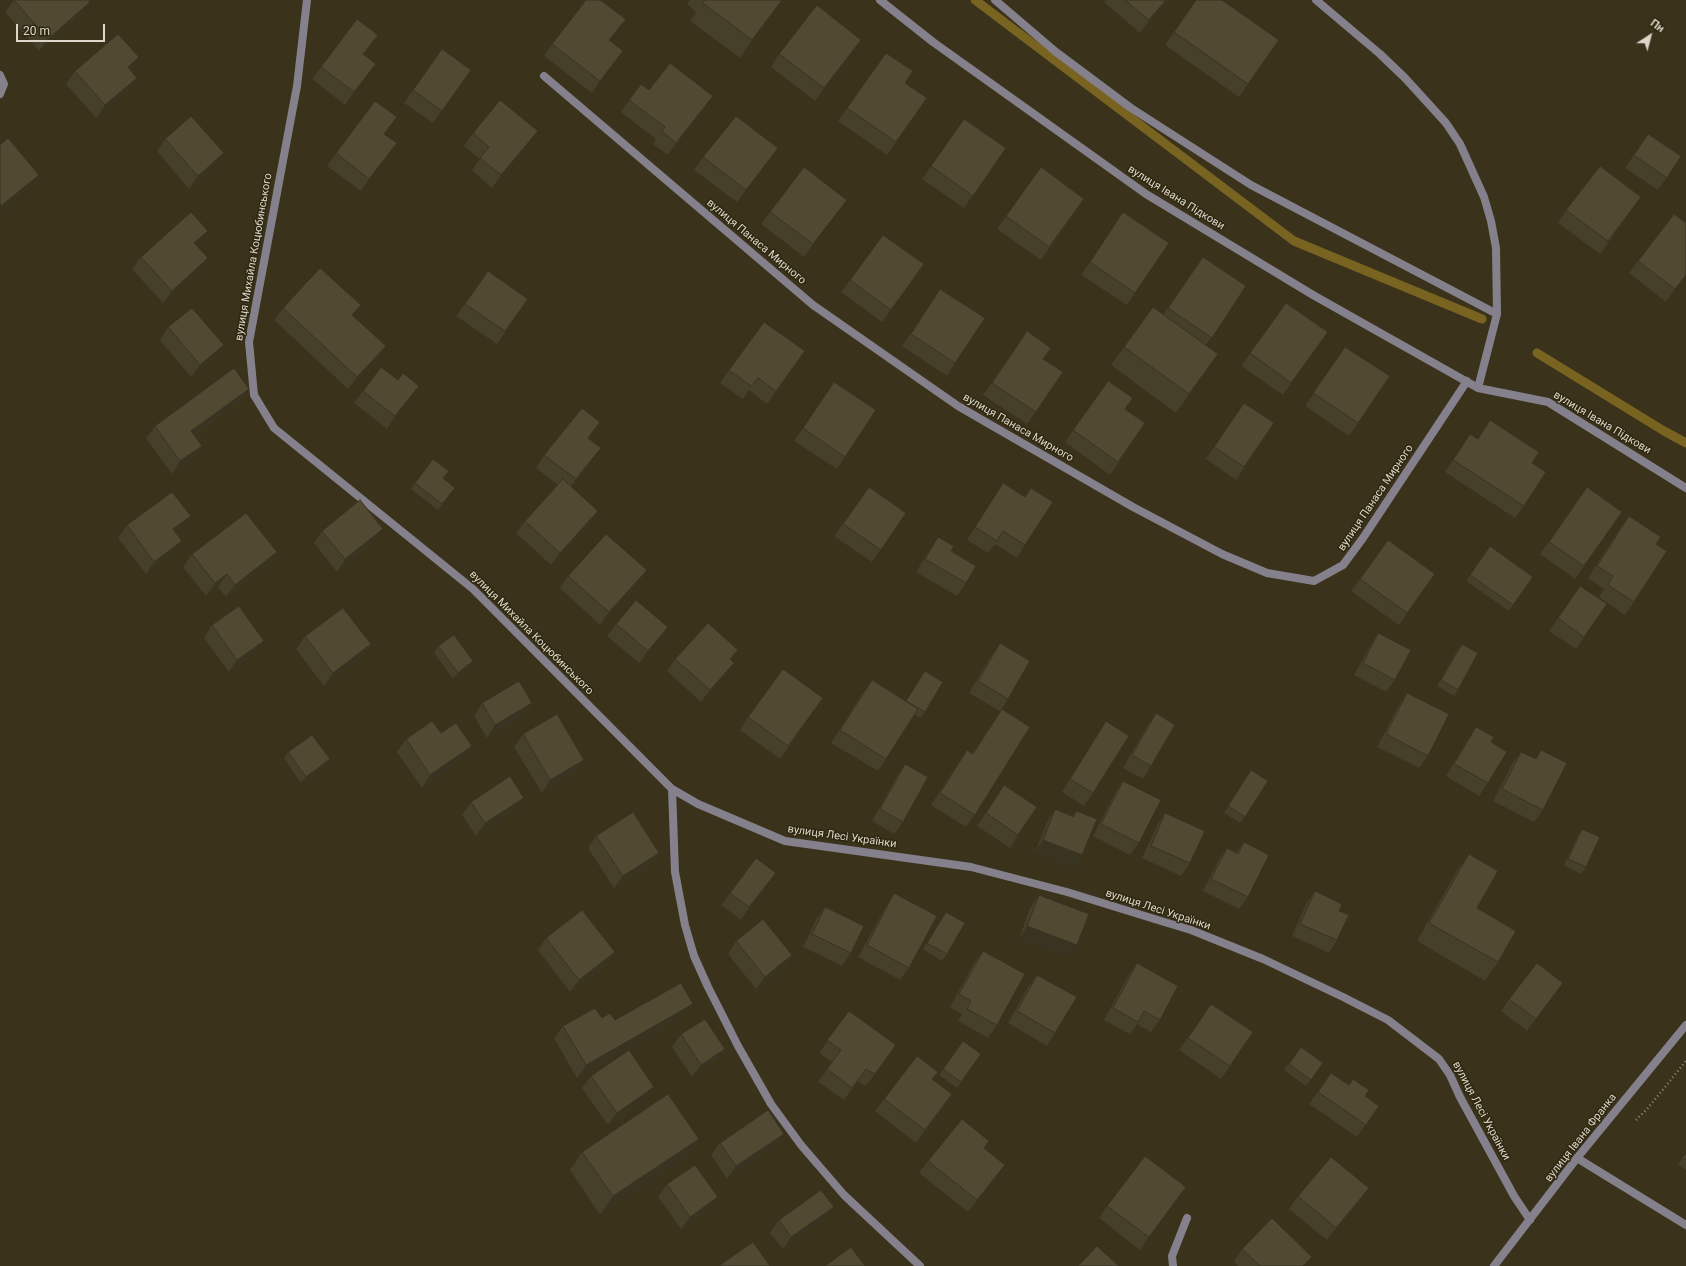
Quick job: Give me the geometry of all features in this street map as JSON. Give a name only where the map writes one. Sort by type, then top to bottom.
[{"type":"street","name":"вулиця Михайла Коцюбинського","points":[[307,0],[297,86],[249,342],[254,395],[274,428],[473,589],[672,789]]},
{"type":"street","name":"вулиця Івана Підкови","points":[[880,0],[933,42],[1146,194],[1313,295],[1478,388],[1548,402],[1686,488]]},
{"type":"street","points":[[995,0],[1056,52],[1131,108],[1251,185],[1497,314]]},
{"type":"street","points":[[1316,0],[1380,54],[1405,78],[1446,123],[1460,144],[1484,197],[1491,221],[1496,248],[1497,314],[1478,388]]},
{"type":"street","points":[[0,75],[4,84],[0,94]]},
{"type":"street","name":"вулиця Панаса Мирного","points":[[544,76],[813,305],[958,406],[1133,507],[1222,554],[1267,573],[1314,581],[1343,565],[1363,538],[1467,381]]},
{"type":"street","name":"вулиця Лесі Українки","points":[[672,789],[698,804],[785,841],[971,867],[1067,892],[1191,930],[1263,959],[1343,996],[1388,1020],[1440,1059],[1450,1074],[1460,1097],[1504,1177],[1530,1220]]},
{"type":"street","points":[[672,789],[675,872],[685,926],[694,956],[708,988],[735,1040],[771,1104],[801,1145],[844,1195],[920,1266]]},
{"type":"street","name":"вулиця Івана Франка","points":[[1494,1266],[1577,1158],[1686,1025]]},
{"type":"street","points":[[1577,1158],[1686,1225]]},
{"type":"street","points":[[1173,1266],[1172,1256],[1187,1218]]},
{"type":"path","points":[[1648,1108],[1686,1061]]},
{"type":"building","points":[[14,0],[88,0],[90,2],[48,39]]},
{"type":"building","points":[[586,0],[600,0],[626,19],[609,40],[623,51],[600,81],[552,44]]},
{"type":"building","points":[[705,0],[782,0],[752,40],[703,3]]},
{"type":"building","points":[[1125,0],[1166,0],[1149,20]]},
{"type":"building","points":[[1196,0],[1222,0],[1279,40],[1248,84],[1174,32]]},
{"type":"building","points":[[817,5],[861,40],[824,88],[779,54]]},
{"type":"building","points":[[357,19],[378,35],[363,54],[376,64],[354,92],[321,67]]},
{"type":"building","points":[[118,34],[139,57],[128,67],[137,78],[105,105],[75,71]]},
{"type":"building","points":[[442,49],[471,70],[442,111],[413,90]]},
{"type":"building","points":[[886,53],[913,71],[905,83],[927,98],[896,142],[847,108]]},
{"type":"building","points":[[670,63],[713,96],[676,143],[662,131],[665,127],[629,100],[641,84],[649,90]]},
{"type":"building","points":[[500,100],[538,131],[501,175],[480,158],[489,147],[473,133]]},
{"type":"building","points":[[375,101],[397,117],[384,134],[397,143],[369,179],[336,153]]},
{"type":"building","points":[[191,116],[224,153],[198,176],[165,139]]},
{"type":"building","points":[[736,116],[778,148],[746,190],[703,157]]},
{"type":"building","points":[[964,119],[1006,148],[973,196],[931,166]]},
{"type":"building","points":[[1648,134],[1681,156],[1667,178],[1634,155]]},
{"type":"building","points":[[8,138],[39,175],[1,206],[0,145]]},
{"type":"building","points":[[1600,166],[1641,197],[1608,241],[1566,210]]},
{"type":"building","points":[[804,167],[847,200],[813,244],[770,212]]},
{"type":"building","points":[[1041,167],[1084,199],[1049,247],[1006,216]]},
{"type":"building","points":[[191,212],[208,231],[194,243],[208,258],[172,291],[141,257]]},
{"type":"building","points":[[1123,212],[1169,243],[1135,293],[1090,262]]},
{"type":"building","points":[[1674,214],[1686,223],[1686,275],[1675,289],[1638,261]]},
{"type":"building","points":[[883,235],[924,264],[891,310],[850,280]]},
{"type":"building","points":[[1203,257],[1246,286],[1212,338],[1168,308]]},
{"type":"building","points":[[320,268],[361,305],[352,315],[386,346],[357,377],[283,308]]},
{"type":"building","points":[[488,271],[528,299],[505,331],[465,304]]},
{"type":"building","points":[[940,289],[985,318],[955,363],[911,334]]},
{"type":"building","points":[[1286,303],[1328,332],[1291,383],[1250,353]]},
{"type":"building","points":[[1153,307],[1218,354],[1189,394],[1124,347]]},
{"type":"building","points":[[192,308],[224,345],[200,365],[168,327]]},
{"type":"building","points":[[764,322],[805,351],[776,391],[758,378],[751,386],[729,370]]},
{"type":"building","points":[[1027,331],[1051,348],[1043,359],[1063,372],[1036,412],[992,383]]},
{"type":"building","points":[[1345,347],[1390,376],[1358,423],[1313,393]]},
{"type":"building","points":[[381,367],[398,380],[403,373],[419,386],[395,416],[363,391]]},
{"type":"building","points":[[234,368],[249,389],[191,431],[202,446],[180,461],[155,426]]},
{"type":"building","points":[[1108,381],[1133,398],[1125,409],[1145,423],[1118,462],[1073,430]]},
{"type":"building","points":[[834,382],[876,410],[845,457],[803,428]]},
{"type":"building","points":[[1244,403],[1274,423],[1244,467],[1214,447]]},
{"type":"building","points":[[582,408],[600,422],[588,438],[601,448],[576,479],[544,455]]},
{"type":"building","points":[[1490,420],[1539,452],[1532,463],[1546,472],[1524,506],[1453,460],[1470,434],[1478,439]]},
{"type":"building","points":[[433,459],[449,471],[443,478],[455,488],[442,504],[415,483]]},
{"type":"building","points":[[563,479],[598,511],[560,553],[525,521]]},
{"type":"building","points":[[1003,483],[1025,497],[1031,488],[1053,502],[1025,545],[1003,531],[997,541],[975,527]]},
{"type":"building","points":[[869,487],[906,513],[881,550],[843,524]]},
{"type":"building","points":[[1587,487],[1622,512],[1584,566],[1549,542]]},
{"type":"building","points":[[172,492],[191,516],[173,529],[182,541],[154,562],[127,525]]},
{"type":"building","points":[[360,500],[383,529],[345,559],[322,531]]},
{"type":"building","points":[[246,513],[277,552],[235,585],[227,574],[215,583],[192,554]]},
{"type":"building","points":[[1629,516],[1661,537],[1656,544],[1667,551],[1634,602],[1608,585],[1613,576],[1597,566]]},
{"type":"building","points":[[606,534],[647,570],[609,612],[568,576]]},
{"type":"building","points":[[938,537],[954,546],[951,551],[976,566],[966,583],[925,559]]},
{"type":"building","points":[[1388,540],[1435,574],[1407,613],[1360,579]]},
{"type":"building","points":[[1490,546],[1533,577],[1513,605],[1470,575]]},
{"type":"building","points":[[1580,586],[1607,604],[1584,637],[1558,618]]},
{"type":"building","points":[[636,600],[668,627],[648,651],[616,624]]},
{"type":"building","points":[[239,606],[264,641],[237,660],[212,625]]},
{"type":"building","points":[[343,608],[371,644],[333,673],[305,636]]},
{"type":"building","points":[[708,623],[738,650],[730,659],[734,663],[710,690],[675,659]]},
{"type":"building","points":[[1378,633],[1411,650],[1395,680],[1363,663]]},
{"type":"building","points":[[454,635],[473,661],[458,673],[438,646]]},
{"type":"building","points":[[1000,643],[1030,661],[1008,699],[978,681]]},
{"type":"building","points":[[1462,644],[1478,653],[1458,690],[1441,680]]},
{"type":"building","points":[[783,669],[823,698],[788,746],[748,717]]},
{"type":"building","points":[[925,671],[943,682],[925,712],[906,701]]},
{"type":"building","points":[[872,680],[918,709],[886,759],[840,730]]},
{"type":"building","points":[[519,681],[532,703],[495,725],[482,703]]},
{"type":"building","points":[[1407,693],[1449,714],[1428,756],[1386,734]]},
{"type":"building","points":[[1002,709],[1030,727],[975,815],[940,793],[967,750],[973,754]]},
{"type":"building","points":[[1156,713],[1175,725],[1151,766],[1132,755]]},
{"type":"building","points":[[557,714],[584,760],[550,780],[523,734]]},
{"type":"building","points":[[432,721],[441,733],[456,723],[472,746],[430,775],[406,739]]},
{"type":"building","points":[[1106,721],[1129,736],[1093,793],[1070,779]]},
{"type":"building","points":[[1476,727],[1494,737],[1491,742],[1507,752],[1488,783],[1454,764]]},
{"type":"building","points":[[312,735],[330,759],[306,777],[288,752]]},
{"type":"building","points":[[1541,750],[1567,763],[1543,810],[1502,789],[1521,752],[1536,759]]},
{"type":"building","points":[[905,764],[928,777],[903,822],[880,809]]},
{"type":"building","points":[[1251,770],[1268,781],[1245,817],[1228,806]]},
{"type":"building","points":[[510,776],[524,798],[485,823],[471,802]]},
{"type":"building","points":[[1123,781],[1161,800],[1139,843],[1101,824]]},
{"type":"building","points":[[1004,785],[1037,807],[1018,835],[986,813]]},
{"type":"building","points":[[1055,809],[1074,817],[1076,811],[1097,819],[1082,855],[1043,840]]},
{"type":"building","points":[[633,812],[659,853],[623,876],[596,836]]},
{"type":"building","points":[[1165,813],[1205,831],[1190,863],[1151,846]]},
{"type":"building","points":[[1582,829],[1600,837],[1586,867],[1568,859]]},
{"type":"building","points":[[1244,842],[1269,855],[1248,897],[1211,879],[1227,848],[1238,854]]},
{"type":"building","points":[[1469,854],[1498,871],[1477,908],[1516,931],[1498,962],[1429,923]]},
{"type":"building","points":[[756,858],[776,873],[749,907],[730,893]]},
{"type":"building","points":[[1315,891],[1342,904],[1339,911],[1349,915],[1337,940],[1300,924]]},
{"type":"building","points":[[894,893],[937,916],[909,968],[867,945]]},
{"type":"building","points":[[1039,895],[1089,914],[1077,945],[1027,926]]},
{"type":"building","points":[[825,907],[864,926],[851,953],[812,934]]},
{"type":"building","points":[[582,910],[615,952],[579,980],[546,938]]},
{"type":"building","points":[[946,912],[965,923],[947,954],[927,943]]},
{"type":"building","points":[[763,919],[792,955],[765,977],[736,941]]},
{"type":"building","points":[[983,951],[1025,974],[997,1025],[967,1009],[971,1001],[959,994]]},
{"type":"building","points":[[1137,963],[1178,986],[1160,1020],[1144,1011],[1138,1022],[1113,1008]]},
{"type":"building","points":[[1537,963],[1563,983],[1536,1019],[1509,999]]},
{"type":"building","points":[[1037,975],[1077,997],[1055,1033],[1017,1011]]},
{"type":"building","points":[[681,983],[693,1004],[586,1065],[563,1026],[595,1008],[602,1018],[610,1013],[615,1020]]},
{"type":"building","points":[[1211,1004],[1253,1032],[1230,1066],[1188,1038]]},
{"type":"building","points":[[849,1011],[896,1045],[875,1074],[866,1069],[852,1088],[827,1069],[841,1050],[827,1040]]},
{"type":"building","points":[[705,1019],[725,1049],[701,1065],[681,1034]]},
{"type":"building","points":[[963,1041],[981,1054],[961,1082],[943,1069]]},
{"type":"building","points":[[1301,1047],[1323,1063],[1311,1080],[1289,1064]]},
{"type":"building","points":[[629,1050],[654,1087],[617,1113],[591,1076]]},
{"type":"building","points":[[917,1056],[938,1072],[932,1079],[952,1094],[925,1130],[884,1099]]},
{"type":"building","points":[[1331,1073],[1349,1085],[1353,1079],[1369,1090],[1365,1096],[1379,1106],[1366,1125],[1318,1092]]},
{"type":"building","points":[[668,1094],[699,1139],[613,1196],[582,1152]]},
{"type":"building","points":[[768,1110],[784,1134],[736,1166],[720,1143]]},
{"type":"building","points":[[962,1119],[989,1141],[984,1148],[1005,1165],[977,1200],[928,1161]]},
{"type":"building","points":[[1686,1153],[1686,1160],[1682,1158]]},
{"type":"building","points":[[1145,1156],[1186,1187],[1149,1237],[1107,1206]]},
{"type":"building","points":[[1331,1157],[1369,1188],[1336,1228],[1298,1196]]},
{"type":"building","points":[[695,1165],[718,1197],[690,1217],[667,1184]]},
{"type":"building","points":[[821,1190],[834,1207],[791,1237],[779,1220]]},
{"type":"building","points":[[1272,1218],[1312,1257],[1303,1266],[1260,1266],[1242,1249]]},
{"type":"building","points":[[753,1242],[770,1266],[720,1266],[720,1265]]},
{"type":"building","points":[[1097,1246],[1119,1266],[1078,1266]]},
{"type":"building","points":[[851,1247],[865,1266],[825,1266]]},
{"type":"waterway","points":[[975,0],[1294,241],[1482,319]]},
{"type":"waterway","points":[[1537,353],[1686,443]]}]
